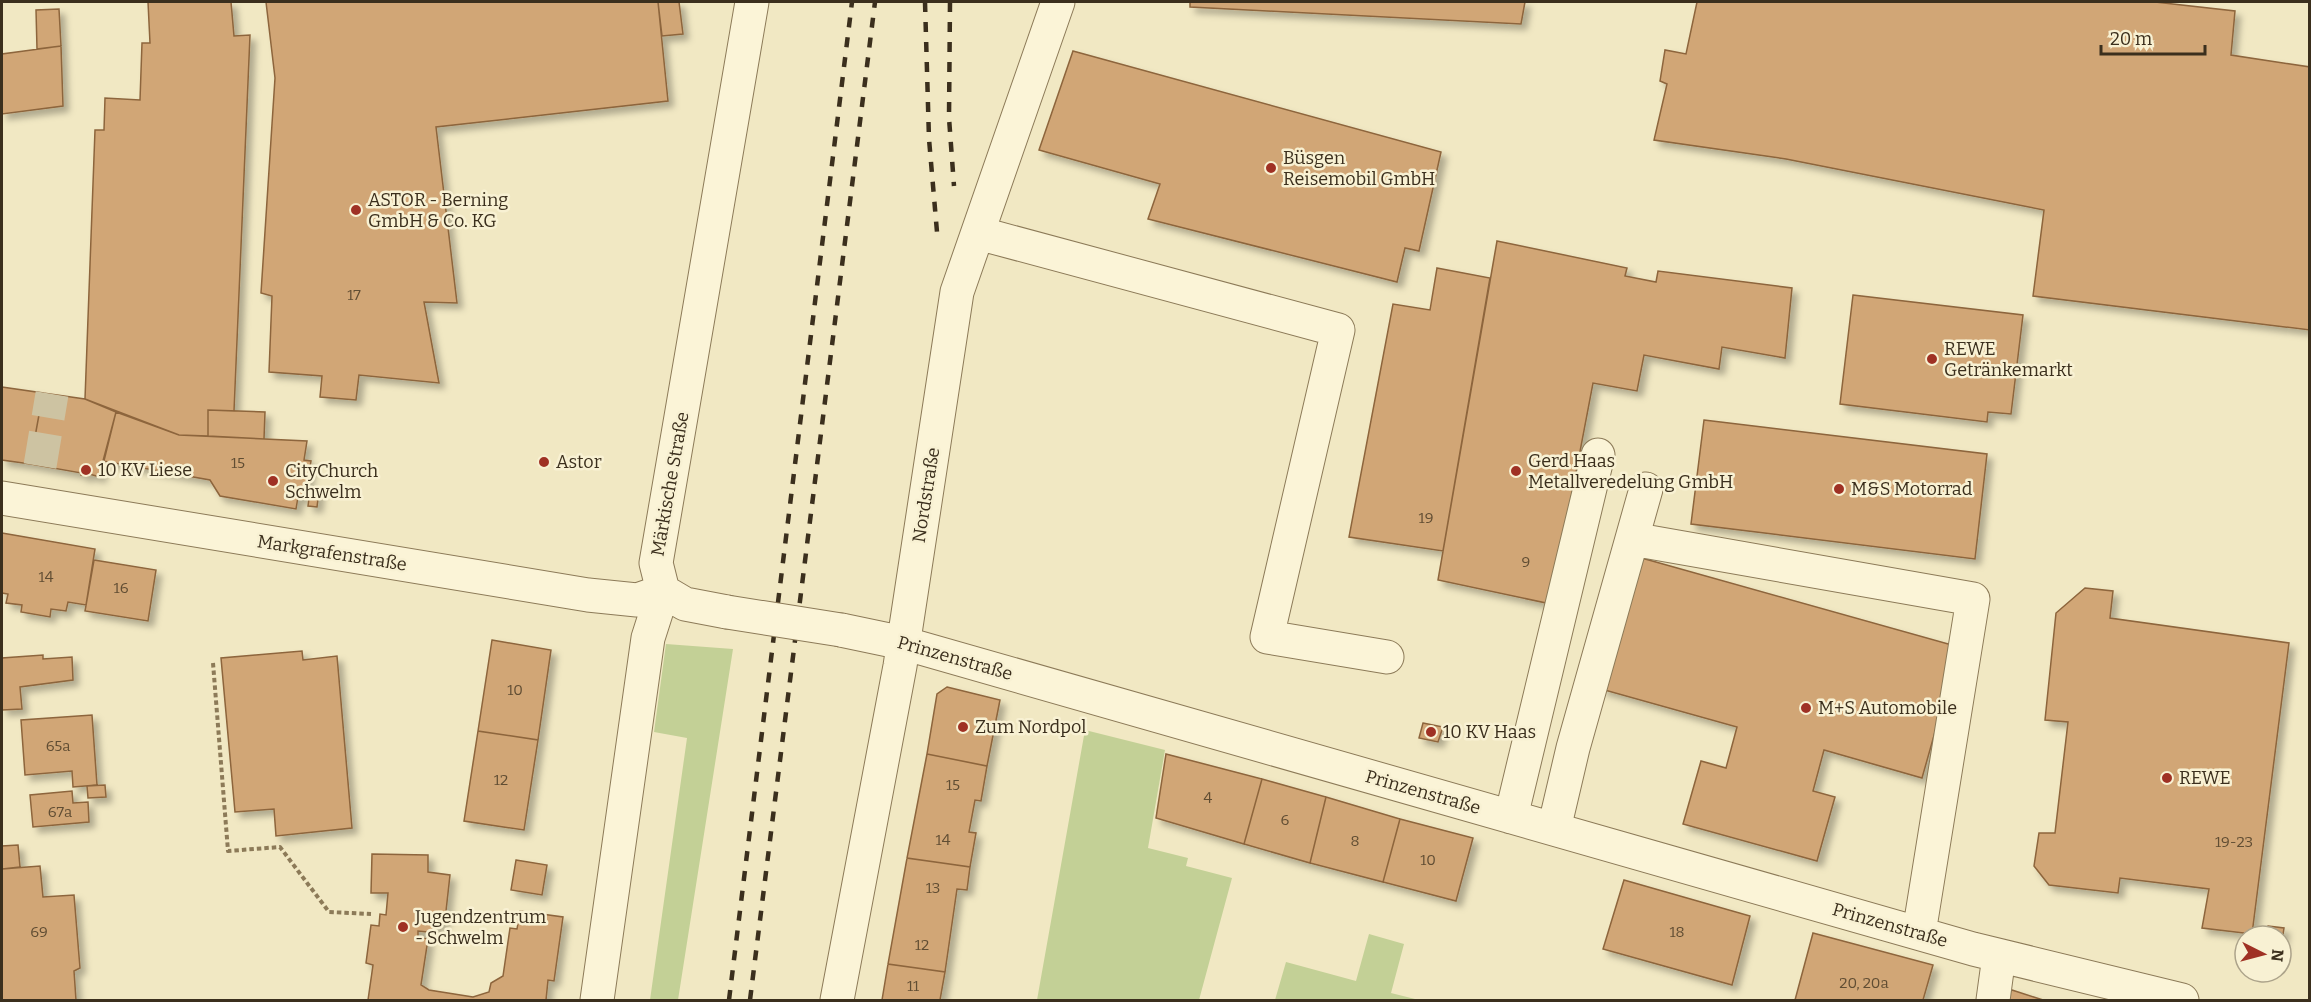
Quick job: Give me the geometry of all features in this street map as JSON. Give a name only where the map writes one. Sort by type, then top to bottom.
[{"type":"street","name":"Märkische Straße","points":[[663,591],[656,563],[752,2]]},
{"type":"street","name":"Nordstraße","points":[[837,1000],[903,643],[957,292],[1058,2]]},
{"type":"street","points":[[978,232],[1338,330],[1267,637],[1387,657]]},
{"type":"street","points":[[1511,817],[1598,455]]},
{"type":"street","points":[[1554,829],[1573,748],[1646,489]]},
{"type":"street","name":"Markgrafenstraße","points":[[2,498],[588,595],[637,600],[663,591]]},
{"type":"street","points":[[1632,539],[1973,598],[1919,933]]},
{"type":"street","name":"Prinzenstraße","points":[[663,591],[685,604],[842,630],[903,643],[1999,956],[2182,1000]]},
{"type":"street","points":[[597,1000],[648,638],[663,591]]},
{"type":"street","points":[[1993,1000],[1999,956]]},
{"type":"path","points":[[213,663],[228,851],[280,847],[328,912],[371,914]]},
{"type":"green space","points":[[666,644],[733,649],[678,1000],[650,1000],[687,738],[654,732]]},
{"type":"green space","points":[[1085,730],[1165,750],[1148,848],[1188,858],[1186,866],[1232,878],[1199,1000],[1037,1000]]},
{"type":"green space","points":[[1369,934],[1404,944],[1391,993],[1419,1000],[1275,1000],[1286,962],[1356,981]]},
{"type":"building","points":[[148,2],[231,2],[234,36],[250,35],[234,411],[208,410],[208,436],[179,435],[85,399],[95,130],[104,130],[105,98],[140,100],[142,43],[150,43]]},
{"type":"building","name":"ASTOR - Berning GmbH & Co. KG","points":[[266,2],[658,2],[668,101],[436,127],[457,303],[424,302],[439,383],[359,375],[356,400],[320,397],[322,376],[269,372],[272,296],[261,293],[275,78]]},
{"type":"building","points":[[658,2],[679,2],[683,34],[662,36]]},
{"type":"building","points":[[1190,2],[1525,2],[1521,24],[1190,7]]},
{"type":"building","points":[[1697,2],[2155,2],[2235,11],[2231,55],[2310,67],[2310,330],[2033,296],[2044,210],[1786,159],[1654,140],[1667,84],[1660,81],[1665,50],[1686,54]]},
{"type":"building","points":[[59,9],[61,46],[37,49],[36,10]]},
{"type":"building","points":[[61,46],[63,106],[2,114],[2,54]]},
{"type":"building","name":"Büsgen Reisemobil GmbH","points":[[1073,51],[1441,152],[1419,251],[1405,248],[1397,282],[1148,219],[1160,184],[1039,150]]},
{"type":"building","name":"Gerd Haas Metallveredelung GmbH","points":[[1497,241],[1627,268],[1625,276],[1656,282],[1658,271],[1792,288],[1785,358],[1722,347],[1719,369],[1644,355],[1637,391],[1593,383],[1551,604],[1438,580]]},
{"type":"building","points":[[1437,268],[1490,278],[1443,551],[1349,537],[1393,304],[1430,310]]},
{"type":"building","name":"REWE Getränkemarkt","points":[[1853,295],[2023,315],[2011,414],[1988,412],[1987,422],[1840,404]]},
{"type":"building","points":[[2,387],[43,393],[30,464],[2,460]]},
{"type":"building","points":[[43,393],[85,399],[116,412],[100,477],[89,474],[90,467],[82,466],[81,473],[30,464]]},
{"type":"building","points":[[208,410],[265,412],[264,439],[208,436]]},
{"type":"building","points":[[116,412],[179,435],[307,441],[304,460],[311,461],[305,498],[298,497],[296,509],[220,496],[210,480],[103,461]]},
{"type":"building","name":"M&S Motorrad","points":[[1704,420],[1987,454],[1975,559],[1691,524]]},
{"type":"building","name":"10 KV Liese","points":[[82,466],[90,467],[88,476],[81,475]]},
{"type":"building","points":[[310,490],[319,491],[317,507],[308,506]]},
{"type":"building","points":[[2,533],[95,549],[86,605],[68,602],[66,611],[51,609],[50,617],[21,612],[22,605],[6,603],[8,594],[2,593]]},
{"type":"building","name":"M+S Automobile","points":[[1638,557],[1959,647],[1922,778],[1824,750],[1813,791],[1835,797],[1817,861],[1683,824],[1701,761],[1726,768],[1737,727],[1601,689]]},
{"type":"building","points":[[94,560],[156,570],[148,621],[85,611]]},
{"type":"building","name":"REWE","points":[[2085,588],[2113,591],[2110,618],[2289,643],[2253,924],[2233,924],[2233,932],[2202,928],[2209,889],[2120,878],[2118,893],[2049,885],[2034,866],[2039,833],[2055,833],[2068,722],[2045,720],[2056,613]]},
{"type":"building","points":[[492,640],[551,650],[538,740],[478,731]]},
{"type":"building","points":[[302,651],[303,660],[337,656],[352,828],[276,836],[274,809],[235,812],[221,658]]},
{"type":"building","points":[[43,655],[43,659],[72,657],[73,680],[20,687],[22,709],[2,710],[2,658]]},
{"type":"building","name":"Zum Nordpol","points":[[947,687],[1000,700],[987,766],[927,754],[937,694]]},
{"type":"building","points":[[92,715],[97,785],[73,787],[72,771],[25,775],[21,720]]},
{"type":"building","name":"10 KV Haas","points":[[1423,723],[1443,727],[1438,742],[1419,738]]},
{"type":"building","points":[[478,731],[538,740],[524,830],[464,821]]},
{"type":"building","points":[[927,754],[987,766],[981,801],[975,800],[969,832],[976,833],[970,867],[907,858]]},
{"type":"building","points":[[1166,754],[1262,779],[1244,844],[1156,818]]},
{"type":"building","points":[[1262,779],[1326,797],[1310,863],[1244,844]]},
{"type":"building","points":[[105,785],[106,797],[88,798],[87,786]]},
{"type":"building","points":[[72,791],[73,803],[88,802],[89,822],[33,827],[30,795]]},
{"type":"building","points":[[1326,797],[1400,819],[1383,882],[1310,863]]},
{"type":"building","points":[[1400,819],[1473,838],[1456,901],[1383,882]]},
{"type":"building","points":[[18,845],[20,867],[2,869],[2,846]]},
{"type":"building","name":"Jugendzentrum - Schwelm","points":[[372,854],[428,855],[428,872],[450,875],[445,920],[428,932],[418,931],[418,937],[428,939],[421,985],[429,990],[473,997],[489,992],[491,983],[503,976],[510,928],[517,929],[520,911],[563,917],[554,981],[548,980],[546,1000],[368,1000],[373,965],[366,963],[371,925],[379,926],[380,914],[386,915],[388,893],[371,893]]},
{"type":"building","points":[[907,858],[970,867],[967,890],[957,889],[945,972],[888,964]]},
{"type":"building","points":[[516,860],[547,865],[542,895],[511,890]]},
{"type":"building","points":[[40,866],[43,897],[74,895],[80,968],[74,971],[76,1000],[2,1000],[2,869]]},
{"type":"building","points":[[1624,880],[1750,916],[1732,985],[1603,949]]},
{"type":"building","points":[[1813,933],[1933,965],[1923,1000],[1795,1000]]},
{"type":"building","points":[[888,964],[945,972],[940,1000],[882,1000]]},
{"type":"building","points":[[2012,990],[2043,1000],[2001,1000]]},
{"type":"tunnel","points":[[40,466],[52,394]]},
{"type":"railway","points":[[729,1000],[852,2]]},
{"type":"railway","points":[[750,1000],[875,2]]},
{"type":"railway","points":[[925,2],[929,139],[937,232]]},
{"type":"railway","points":[[950,2],[949,118],[954,186]]},
{"type":"place","name":"Büsgen Reisemobil GmbH","points":[[1271,168]]},
{"type":"place","name":"ASTOR - Berning GmbH & Co. KG","points":[[356,210]]},
{"type":"place","name":"REWE Getränkemarkt","points":[[1932,359]]},
{"type":"place","name":"Astor","points":[[544,462]]},
{"type":"place","name":"10 KV Liese","points":[[86,470]]},
{"type":"place","name":"Gerd Haas Metallveredelung GmbH","points":[[1516,471]]},
{"type":"place","name":"CityChurch Schwelm","points":[[273,481]]},
{"type":"place","name":"M&S Motorrad","points":[[1839,489]]},
{"type":"place","name":"M+S Automobile","points":[[1806,708]]},
{"type":"place","name":"Zum Nordpol","points":[[963,727]]},
{"type":"place","name":"10 KV Haas","points":[[1431,732]]},
{"type":"place","name":"REWE","points":[[2167,778]]},
{"type":"place","name":"Jugendzentrum - Schwelm","points":[[403,927]]}]
